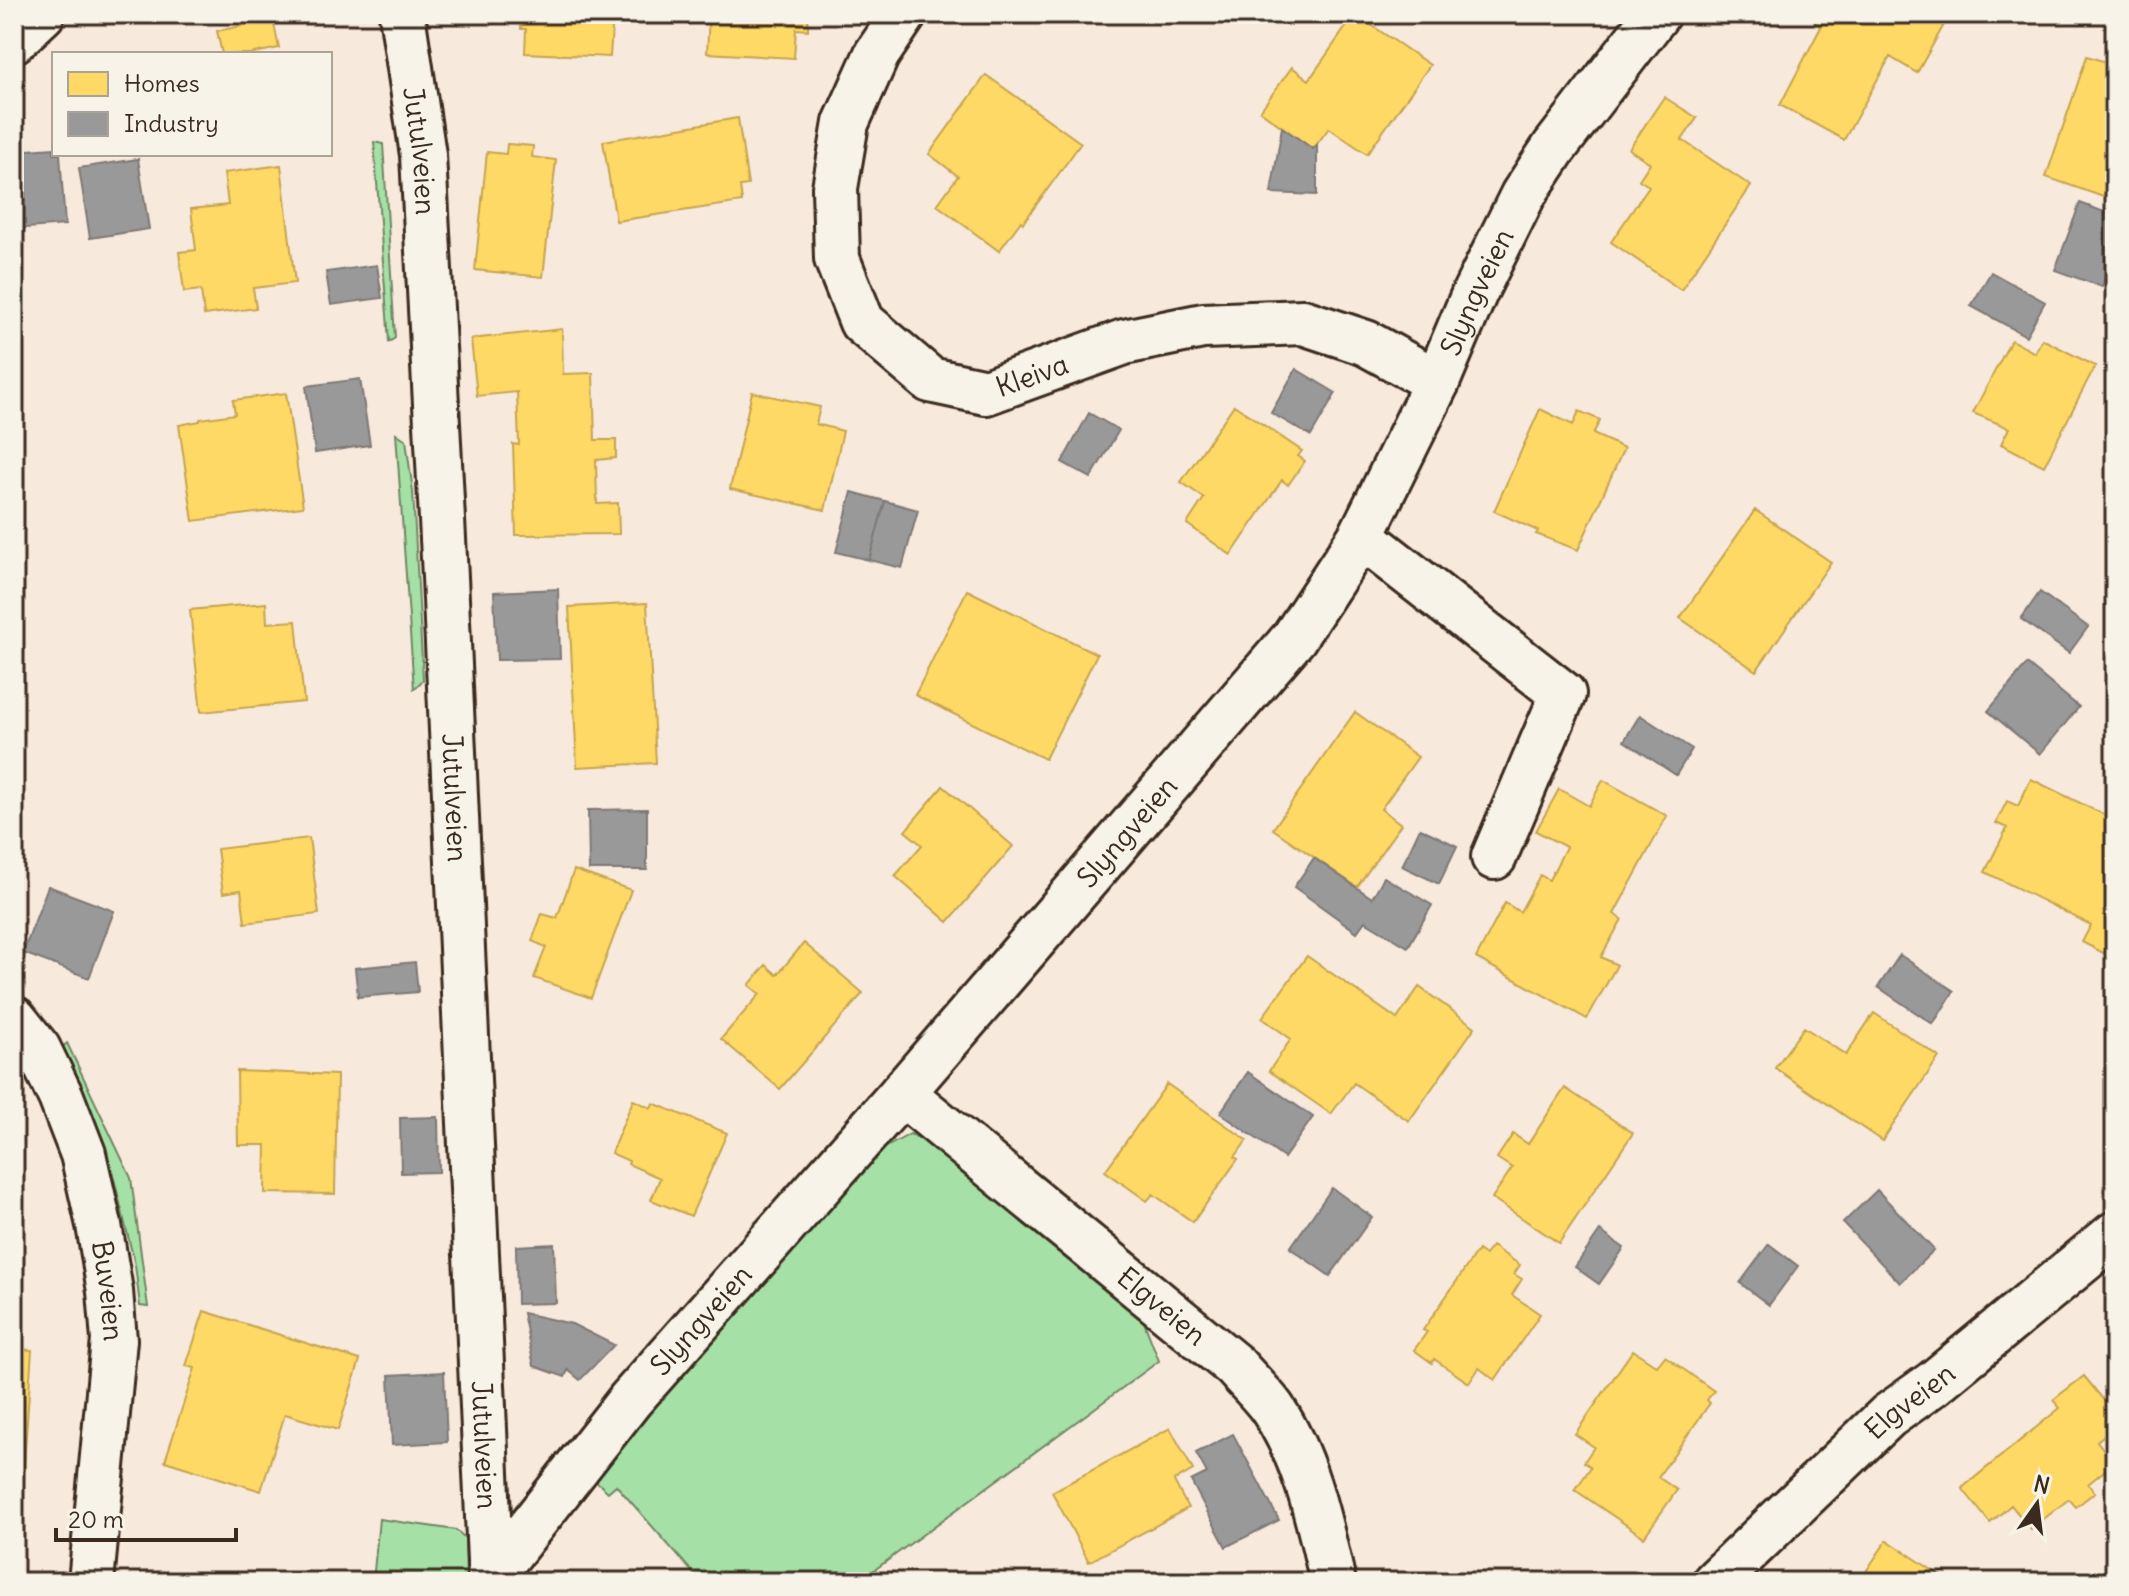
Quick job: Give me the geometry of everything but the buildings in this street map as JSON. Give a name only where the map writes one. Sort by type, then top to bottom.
[{"type":"street","points":[[14,40],[42,14]]},
{"type":"street","name":"Jutulveien","points":[[402,14],[424,170],[491,1580]]},
{"type":"street","name":"Kleiva","points":[[904,14],[877,54],[846,123],[835,188],[837,259],[862,322],[930,380],[986,392],[1124,342],[1203,326],[1303,322],[1366,343],[1437,382]]},
{"type":"street","name":"Slyngveien","points":[[491,1580],[630,1400],[902,1093],[1294,638],[1361,536],[1437,382],[1475,292],[1523,195],[1554,148],[1657,14]]},
{"type":"street","points":[[1361,536],[1563,694],[1494,857]]},
{"type":"street","name":"Buveien","points":[[14,1019],[38,1049],[83,1154],[110,1291],[114,1340],[91,1582]]},
{"type":"street","name":"Elgveien","points":[[902,1093],[1235,1366],[1271,1408],[1295,1452],[1311,1491],[1333,1582]]},
{"type":"street","name":"Elgveien","points":[[1715,1582],[1888,1416],[1934,1383],[2115,1234]]},
{"type":"green space","points":[[374,142],[383,144],[395,338],[389,342]]},
{"type":"green space","points":[[396,433],[406,440],[413,492],[423,680],[414,689]]},
{"type":"green space","points":[[67,1043],[131,1178],[148,1307],[140,1306],[135,1265],[111,1166],[59,1050]]},
{"type":"green space","points":[[910,1134],[942,1149],[1140,1312],[1159,1361],[858,1582],[701,1582],[616,1485],[608,1492],[595,1480],[631,1434],[883,1149]]},
{"type":"green space","points":[[379,1519],[456,1530],[465,1538],[466,1582],[373,1582]]}]
